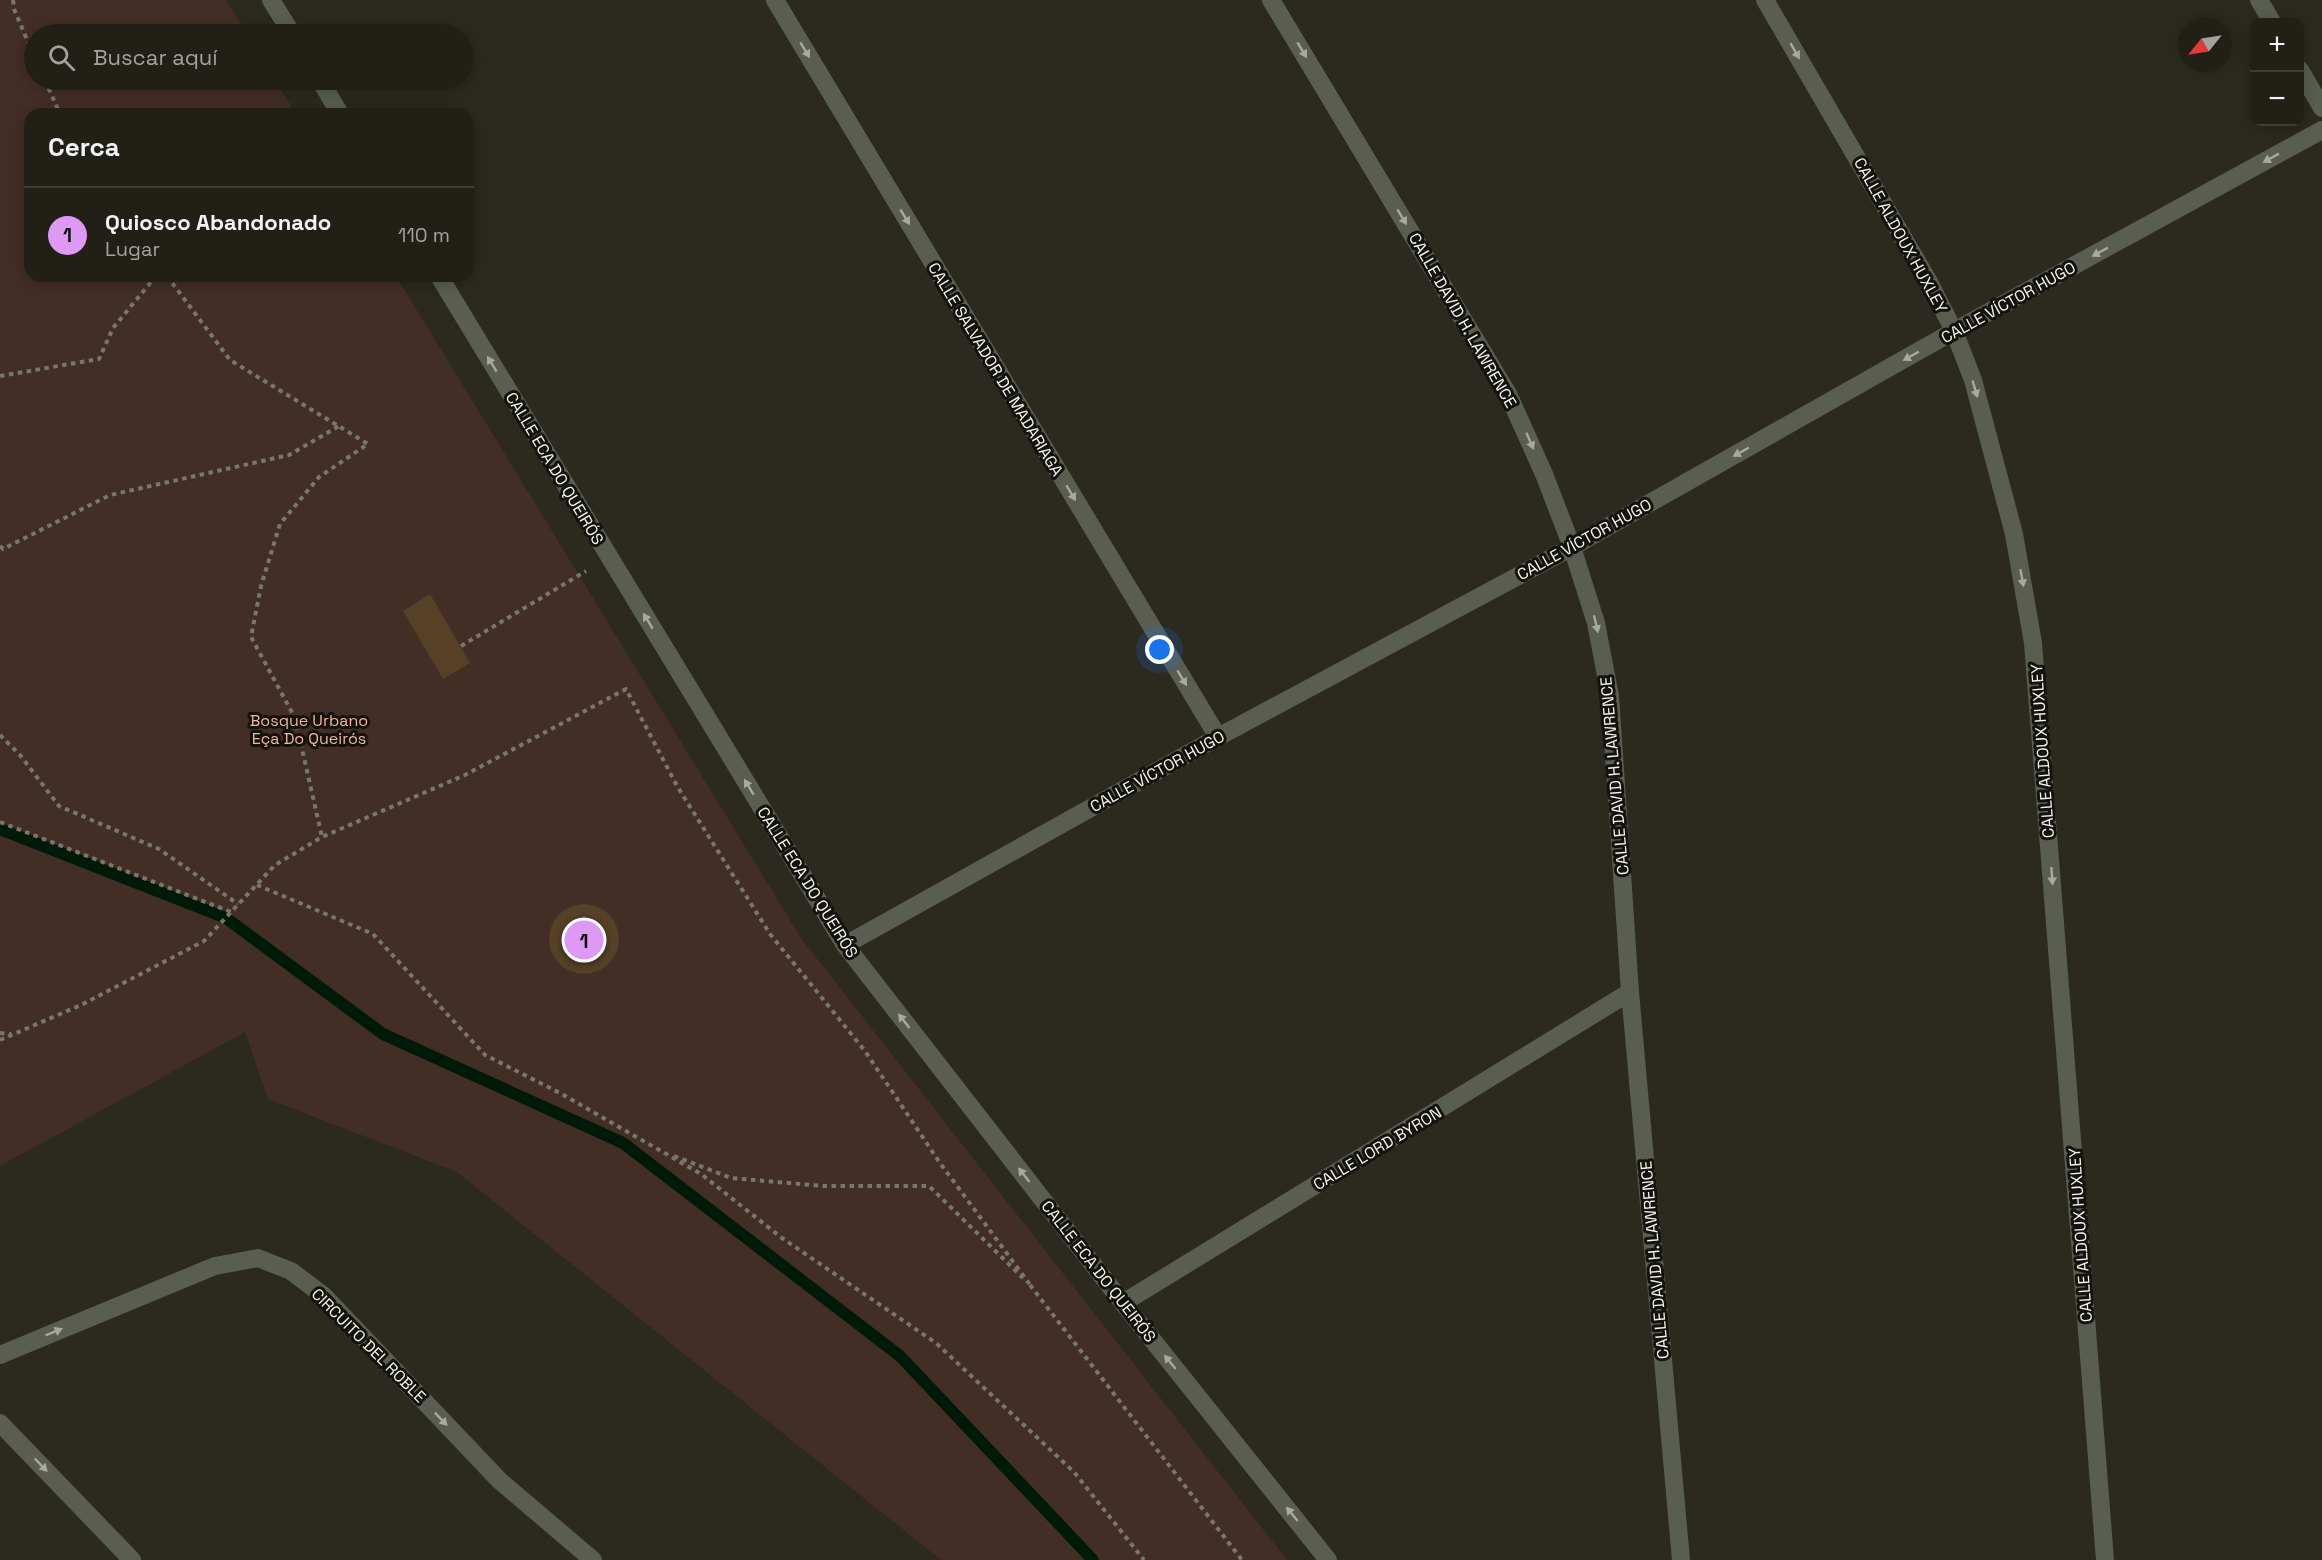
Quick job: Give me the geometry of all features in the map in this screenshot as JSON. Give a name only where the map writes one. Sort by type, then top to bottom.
[{"type":"street","points":[[271,0],[286,24]]},
{"type":"street","name":"CALLE SALVADOR DE MADARIAGA","points":[[775,0],[1218,737]]},
{"type":"street","name":"CALLE DAVID H. LAWRENCE","points":[[1271,0],[1508,394],[1544,474],[1572,547],[1596,623],[1610,696],[1630,992],[1681,1560]]},
{"type":"street","name":"CALLE ALDOUX HUXLEY","points":[[1765,0],[1929,282],[1954,331],[1973,380],[2006,501],[2034,643],[2105,1560]]},
{"type":"street","points":[[2259,0],[2270,18]]},
{"type":"street","points":[[2301,72],[2322,108]]},
{"type":"street","points":[[326,90],[336,108]]},
{"type":"street","name":"CALLE VÍCTOR HUGO","points":[[845,945],[1218,737],[1572,547],[1954,331],[2322,130]]},
{"type":"street","name":"CALLE ECA DO QUEIRÓS","points":[[443,282],[845,945],[1123,1303],[1328,1560]]},
{"type":"street","name":"CALLE LORD BYRON","points":[[1123,1303],[1630,992]]},
{"type":"street","name":"CIRCUITO DEL ROBLE","points":[[0,1355],[215,1266],[258,1258],[291,1271],[324,1296],[500,1481],[593,1560]]},
{"type":"street","points":[[0,1423],[132,1560]]},
{"type":"path","points":[[13,0],[14,9],[24,32]]},
{"type":"path","points":[[49,90],[57,108]]},
{"type":"path","points":[[0,376],[99,358],[113,328],[151,282]]},
{"type":"path","points":[[172,282],[230,360],[368,444],[319,477],[280,524],[261,586],[251,637],[295,718],[322,837]]},
{"type":"path","points":[[0,546],[3,549],[110,495],[289,455],[339,426]]},
{"type":"path","points":[[461,646],[609,556]]},
{"type":"path","points":[[0,1040],[81,1005],[204,941],[274,865],[322,837],[465,776],[626,689],[677,786],[770,934],[865,1051],[940,1163],[1031,1286],[1242,1560]]},
{"type":"path","points":[[0,735],[20,755],[59,806],[159,849],[238,904]]},
{"type":"path","points":[[0,822],[231,912]]},
{"type":"path","points":[[257,885],[373,934],[485,1055],[560,1093],[701,1174],[782,1238],[936,1343],[1074,1472],[1144,1560]]},
{"type":"path","points":[[0,1033],[12,1034]]},
{"type":"path","points":[[660,1150],[731,1178],[822,1186],[929,1186],[1031,1286]]},
{"type":"green space","name":"Bosque Urbano Eça Do Queirós","points":[[0,0],[226,0],[242,24],[24,24],[24,90],[281,90],[292,108],[24,108],[24,282],[400,282],[801,938],[1287,1560],[941,1560],[457,1172],[268,1099],[245,1032],[0,1166]]},
{"type":"building","points":[[430,594],[470,663],[443,679],[403,611]]},
{"type":"building","points":[[591,904],[604,910],[613,919],[617,925],[619,939],[617,953],[609,964],[598,972],[577,974],[559,964],[551,953],[549,932],[559,914],[570,906]]},
{"type":"waterway","points":[[0,829],[226,918],[383,1034],[623,1143],[900,1356],[1093,1560]]},
{"type":"place","name":"Quiosco Abandonado","points":[[584,940]]}]
